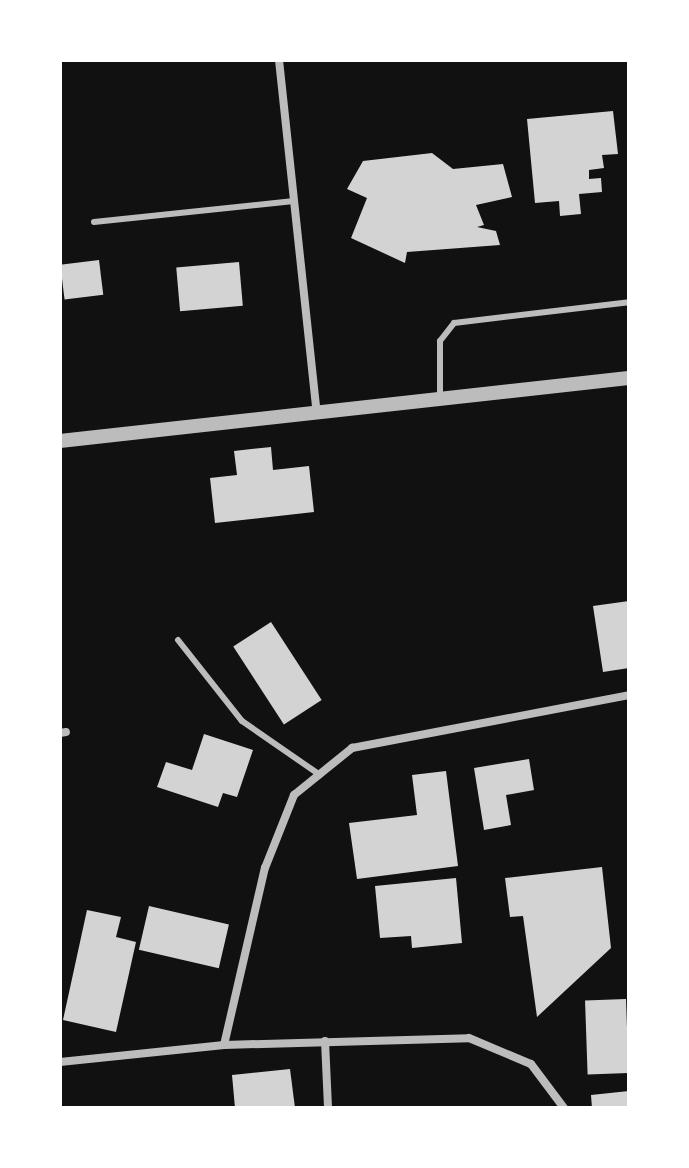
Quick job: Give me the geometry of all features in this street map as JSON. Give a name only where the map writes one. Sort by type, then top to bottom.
[{"type":"street","points":[[279,60],[317,413]]},
{"type":"street","points":[[60,441],[629,378]]},
{"type":"street","points":[[224,1045],[265,868],[294,795],[352,748],[629,695]]},
{"type":"street","points":[[60,1062],[224,1045],[432,1036],[507,1048],[531,1064],[564,1108]]},
{"type":"street","points":[[325,1041],[328,1108]]},
{"type":"lane","points":[[94,222],[294,201]]},
{"type":"lane","points":[[440,399],[440,341],[454,323],[629,302]]},
{"type":"lane","points":[[178,640],[242,721],[320,775]]},
{"type":"building","points":[[613,111],[618,154],[602,155],[604,168],[589,170],[589,179],[601,178],[602,192],[579,194],[581,214],[560,216],[559,201],[535,203],[527,119]]},
{"type":"building","points":[[432,153],[453,169],[503,164],[512,197],[476,205],[484,225],[477,227],[496,231],[500,245],[407,252],[405,263],[351,238],[367,198],[347,189],[363,161]]},
{"type":"building","points":[[99,260],[103,295],[65,299],[60,265]]},
{"type":"building","points":[[239,262],[243,306],[180,311],[176,267]]},
{"type":"building","points":[[271,447],[273,470],[309,466],[314,512],[215,523],[210,478],[237,475],[234,451]]},
{"type":"building","points":[[629,601],[629,668],[603,672],[593,606]]},
{"type":"building","points":[[271,622],[322,700],[284,725],[233,647]]},
{"type":"building","points":[[204,734],[253,750],[237,797],[223,793],[218,807],[157,787],[166,762],[192,770]]},
{"type":"building","points":[[529,759],[534,790],[506,795],[511,825],[484,830],[474,768]]},
{"type":"building","points":[[446,771],[458,866],[357,879],[349,823],[417,815],[412,775]]},
{"type":"building","points":[[602,867],[611,948],[537,1017],[523,916],[510,917],[505,878]]},
{"type":"building","points":[[456,878],[462,943],[412,948],[411,936],[380,938],[375,886]]},
{"type":"building","points":[[149,906],[229,924],[219,968],[139,950]]},
{"type":"building","points":[[87,910],[121,917],[116,937],[136,942],[116,1032],[63,1020]]},
{"type":"building","points":[[626,999],[629,1073],[588,1074],[585,1000]]},
{"type":"building","points":[[290,1069],[295,1108],[235,1108],[232,1075]]},
{"type":"building","points":[[629,1091],[629,1108],[592,1108],[591,1095]]}]
